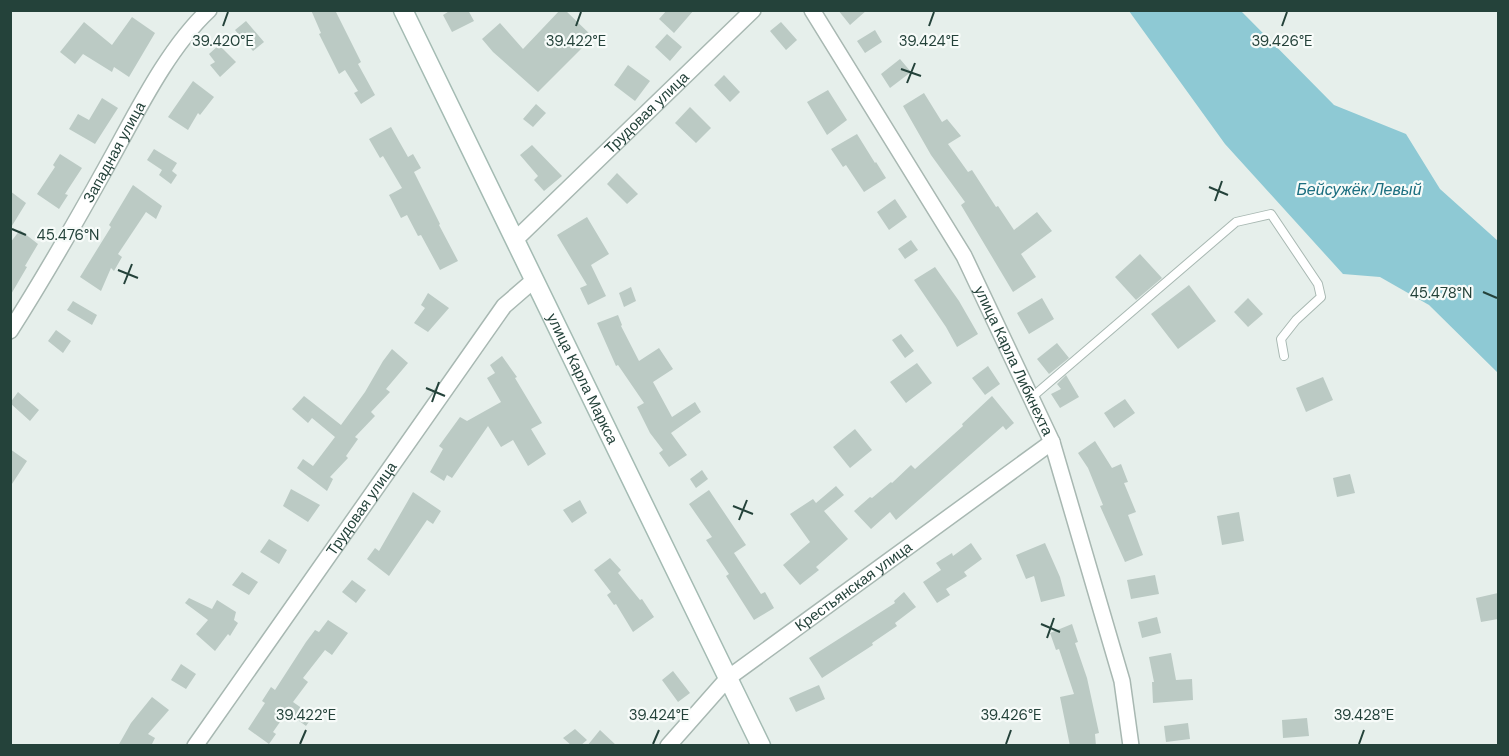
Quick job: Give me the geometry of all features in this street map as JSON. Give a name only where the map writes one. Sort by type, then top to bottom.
[{"type":"main road","name":"улица Карла Маркса","points":[[403,10],[761,746]]},
{"type":"street","name":"Западная улица","points":[[10,331],[59,253],[173,51],[208,10]]},
{"type":"street","name":"Трудовая улица","points":[[515,240],[753,10]]},
{"type":"street","name":"улица Карла Либкнехта","points":[[812,10],[964,256],[1052,442],[1122,681],[1131,746]]},
{"type":"street","name":"Трудовая улица","points":[[195,746],[504,306],[534,280]]},
{"type":"street","name":"Крестьянская улица","points":[[668,746],[728,678],[1052,442]]},
{"type":"lane","points":[[1031,398],[1236,222],[1271,214],[1318,284],[1321,297],[1296,320],[1281,339],[1284,356]]},
{"type":"water","name":"Бейсужёк Левый","points":[[1129,11],[1241,11],[1334,105],[1406,134],[1440,189],[1498,241],[1498,373],[1429,305],[1380,277],[1343,274],[1225,144]]},
{"type":"building","points":[[311,10],[335,10],[361,62],[358,64],[375,95],[361,104],[354,93],[358,91],[345,70],[339,74],[319,34],[321,33]]},
{"type":"building","points":[[451,10],[468,10],[474,21],[452,32],[443,15]]},
{"type":"building","points":[[560,10],[565,10],[593,37],[538,92],[493,52],[482,39],[500,23],[523,49]]},
{"type":"building","points":[[667,10],[694,10],[674,33],[659,19]]},
{"type":"building","points":[[838,10],[867,10],[850,25]]},
{"type":"building","points":[[132,17],[155,33],[129,77],[114,67],[112,72],[83,54],[75,64],[60,52],[84,22],[112,45]]},
{"type":"building","points":[[246,21],[264,42],[253,51],[235,30]]},
{"type":"building","points":[[781,22],[797,40],[786,50],[770,31]]},
{"type":"building","points":[[875,30],[882,42],[865,53],[857,41]]},
{"type":"building","points":[[667,34],[682,47],[670,61],[655,47]]},
{"type":"building","points":[[219,45],[236,62],[220,77],[210,65],[215,62],[209,54]]},
{"type":"building","points":[[900,59],[911,72],[890,88],[881,74]]},
{"type":"building","points":[[628,65],[650,81],[635,101],[614,85]]},
{"type":"building","points":[[724,75],[740,92],[730,102],[714,85]]},
{"type":"building","points":[[193,81],[214,97],[200,115],[198,113],[188,130],[168,117]]},
{"type":"building","points":[[828,90],[847,120],[827,135],[807,102]]},
{"type":"building","points":[[924,93],[942,122],[947,119],[961,136],[948,144],[968,172],[972,170],[1014,230],[1037,212],[1052,231],[1021,254],[1036,277],[1013,292],[961,205],[965,202],[931,155],[903,106]]},
{"type":"building","points":[[102,98],[118,108],[95,144],[69,129],[78,114],[89,120]]},
{"type":"building","points":[[536,104],[546,113],[533,127],[523,119]]},
{"type":"building","points":[[690,107],[711,128],[696,143],[675,123]]},
{"type":"building","points":[[391,127],[408,157],[413,154],[421,168],[414,172],[458,261],[440,270],[407,215],[401,218],[389,195],[402,188],[383,156],[380,158],[369,139]]},
{"type":"building","points":[[857,134],[886,178],[864,192],[846,165],[843,167],[831,149]]},
{"type":"building","points":[[532,145],[562,176],[544,191],[534,180],[538,176],[520,155]]},
{"type":"building","points":[[154,149],[177,163],[172,171],[177,175],[171,184],[159,175],[162,170],[147,160]]},
{"type":"building","points":[[60,154],[82,168],[65,194],[68,195],[59,209],[37,194],[55,167],[53,165]]},
{"type":"building","points":[[617,173],[638,194],[627,204],[607,184]]},
{"type":"building","points":[[133,185],[162,206],[156,219],[146,212],[118,254],[122,257],[114,271],[111,268],[101,291],[80,277],[111,227],[109,225]]},
{"type":"building","points":[[10,191],[26,203],[10,229]]},
{"type":"building","points":[[895,199],[907,217],[889,230],[877,212]]},
{"type":"building","points":[[587,217],[609,254],[591,265],[606,296],[588,305],[580,288],[587,285],[557,235]]},
{"type":"building","points":[[20,230],[38,244],[10,296],[10,243]]},
{"type":"building","points":[[911,240],[918,250],[905,259],[898,249]]},
{"type":"building","points":[[1140,254],[1162,278],[1136,300],[1115,277]]},
{"type":"building","points":[[935,267],[959,301],[978,334],[957,347],[914,280]]},
{"type":"building","points":[[1189,285],[1216,321],[1178,349],[1151,314]]},
{"type":"building","points":[[631,287],[636,301],[624,307],[619,293]]},
{"type":"building","points":[[428,293],[449,308],[428,332],[414,323],[425,308],[421,305]]},
{"type":"building","points":[[1042,298],[1054,319],[1029,334],[1017,313]]},
{"type":"building","points":[[1248,298],[1263,314],[1248,327],[1234,312]]},
{"type":"building","points":[[73,301],[97,315],[92,325],[67,310]]},
{"type":"building","points":[[618,315],[621,326],[639,361],[659,348],[673,369],[653,382],[672,417],[695,402],[701,412],[671,433],[687,455],[669,467],[659,453],[663,450],[650,433],[637,407],[644,403],[618,365],[616,366],[597,323]]},
{"type":"building","points":[[56,330],[71,341],[63,353],[48,341]]},
{"type":"building","points":[[901,334],[914,351],[905,358],[892,340]]},
{"type":"building","points":[[1057,343],[1069,358],[1049,374],[1037,359]]},
{"type":"building","points":[[392,349],[408,363],[386,389],[390,392],[371,412],[375,416],[355,437],[358,439],[346,456],[348,458],[330,477],[333,479],[327,491],[297,468],[303,459],[313,466],[335,437],[312,418],[308,423],[292,409],[304,396],[341,425]]},
{"type":"building","points":[[502,356],[517,377],[515,378],[542,423],[531,429],[546,454],[528,466],[513,440],[501,447],[488,426],[452,478],[447,475],[444,481],[430,472],[443,449],[439,446],[460,417],[467,421],[501,402],[487,378],[495,373],[490,365]]},
{"type":"building","points":[[917,363],[932,383],[906,403],[890,382]]},
{"type":"building","points":[[988,366],[1000,384],[985,395],[972,378]]},
{"type":"building","points":[[1066,375],[1079,397],[1060,408],[1051,394],[1061,389],[1057,384]]},
{"type":"building","points":[[1323,377],[1333,400],[1306,412],[1296,388]]},
{"type":"building","points":[[18,392],[39,410],[30,421],[10,403]]},
{"type":"building","points":[[992,396],[1014,423],[1006,430],[1003,426],[896,520],[890,512],[871,529],[854,511],[892,483],[911,465],[915,469],[963,426],[962,424]]},
{"type":"building","points":[[1125,399],[1135,413],[1114,428],[1104,413]]},
{"type":"building","points":[[855,429],[872,450],[850,468],[833,447]]},
{"type":"building","points":[[1095,441],[1112,468],[1121,464],[1128,482],[1124,483],[1136,512],[1128,515],[1143,555],[1125,562],[1100,506],[1103,505],[1088,468],[1078,453]]},
{"type":"building","points":[[10,449],[27,461],[10,487]]},
{"type":"building","points":[[702,470],[708,479],[696,488],[690,479]]},
{"type":"building","points":[[1350,474],[1355,493],[1337,497],[1333,478]]},
{"type":"building","points":[[836,486],[844,495],[824,511],[848,539],[816,567],[819,570],[800,585],[783,565],[810,542],[790,514],[813,499],[816,503]]},
{"type":"building","points":[[291,489],[320,505],[308,522],[283,506]]},
{"type":"building","points":[[709,490],[746,545],[734,553],[761,594],[765,592],[774,608],[754,620],[726,576],[729,574],[706,540],[712,537],[689,504]]},
{"type":"building","points":[[413,492],[441,511],[433,524],[427,520],[389,576],[367,559],[375,548],[379,551]]},
{"type":"building","points":[[580,500],[587,513],[572,523],[563,510]]},
{"type":"building","points":[[1239,512],[1244,541],[1222,545],[1217,516]]},
{"type":"building","points":[[269,539],[287,550],[279,564],[260,552]]},
{"type":"building","points":[[971,543],[982,559],[964,572],[967,576],[946,589],[950,595],[937,603],[923,582],[941,570],[936,563],[952,553],[953,556]]},
{"type":"building","points":[[1045,543],[1060,577],[1065,596],[1041,602],[1034,576],[1026,579],[1016,555]]},
{"type":"building","points":[[610,558],[621,570],[618,573],[640,600],[642,599],[654,617],[633,632],[616,604],[614,605],[607,595],[611,592],[594,570]]},
{"type":"building","points":[[242,572],[258,582],[249,595],[232,585]]},
{"type":"building","points":[[1155,575],[1159,594],[1131,599],[1127,580]]},
{"type":"building","points":[[352,580],[366,590],[356,603],[342,592]]},
{"type":"building","points":[[904,592],[916,607],[895,623],[897,626],[872,643],[873,645],[822,678],[809,658],[895,603],[894,601]]},
{"type":"building","points":[[1498,593],[1498,619],[1481,622],[1476,598]]},
{"type":"building","points":[[189,598],[212,609],[217,600],[236,612],[234,620],[238,623],[230,636],[228,634],[215,651],[196,634],[208,620],[185,603]]},
{"type":"building","points":[[1157,617],[1161,633],[1142,638],[1138,622]]},
{"type":"building","points":[[328,620],[348,633],[332,655],[325,650],[303,678],[308,682],[293,702],[313,716],[306,726],[287,712],[273,732],[276,734],[269,744],[248,729],[265,703],[262,701],[271,687],[275,690],[315,630],[319,632]]},
{"type":"building","points":[[1072,624],[1099,733],[1095,734],[1096,746],[1070,746],[1060,697],[1074,694],[1059,649],[1056,650],[1050,633]]},
{"type":"building","points":[[1171,653],[1176,680],[1192,679],[1193,700],[1153,703],[1152,682],[1154,682],[1149,657]]},
{"type":"building","points":[[181,664],[196,674],[186,689],[171,680]]},
{"type":"building","points":[[673,671],[690,693],[678,702],[662,680]]},
{"type":"building","points":[[819,685],[825,699],[796,712],[789,698]]},
{"type":"building","points":[[152,697],[169,710],[148,734],[155,738],[151,746],[118,746],[131,723]]},
{"type":"building","points":[[1307,718],[1309,736],[1283,738],[1282,720]]},
{"type":"building","points":[[1188,723],[1190,739],[1166,742],[1164,726]]},
{"type":"building","points":[[575,729],[587,740],[580,746],[572,746],[563,738]]},
{"type":"building","points":[[600,730],[617,746],[587,746]]}]
